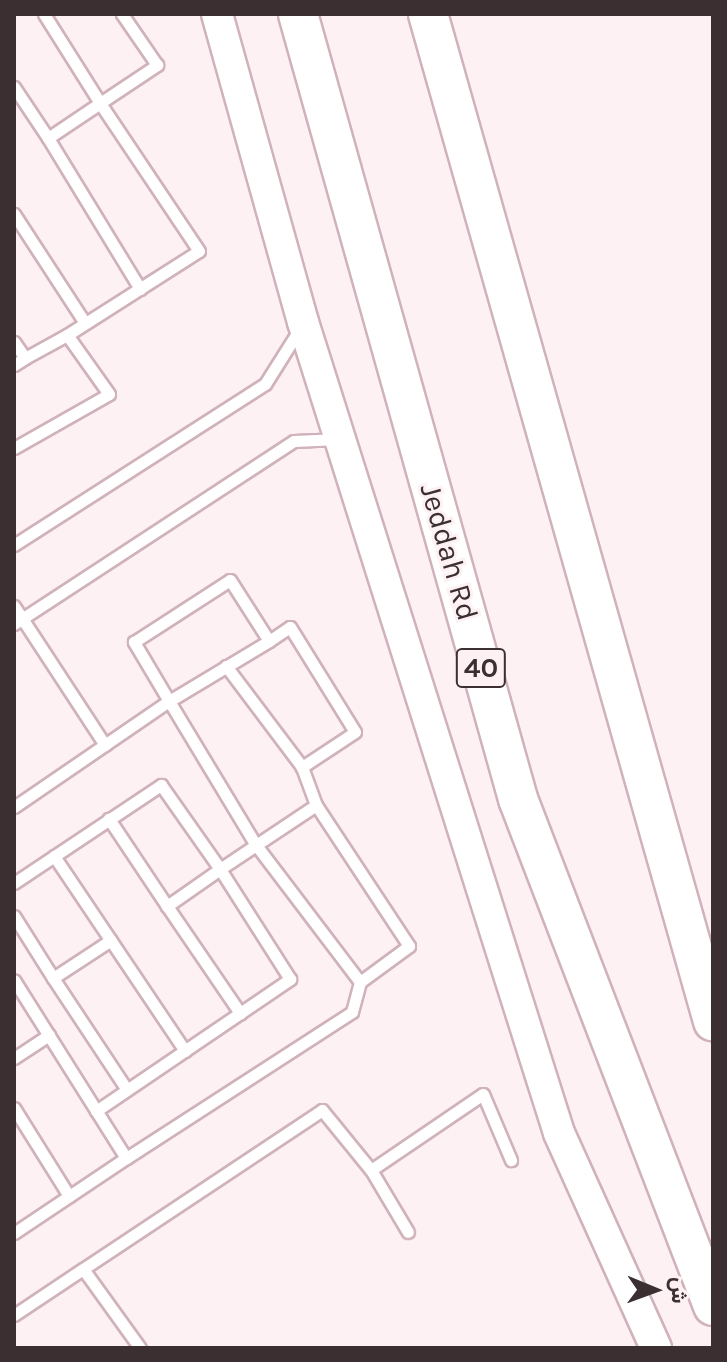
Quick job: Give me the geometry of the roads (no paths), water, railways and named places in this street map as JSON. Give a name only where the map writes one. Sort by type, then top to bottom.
[{"type":"highway","name":"Jeddah Rd","points":[[298,14],[518,799],[713,1306]]},
{"type":"highway","points":[[428,14],[713,1021]]},
{"type":"street","points":[[217,14],[303,322],[559,1133],[656,1348]]},
{"type":"lane","points":[[14,342],[19,362],[199,251],[44,14]]},
{"type":"lane","points":[[48,138],[157,65],[122,14]]},
{"type":"lane","points":[[14,87],[140,289]]},
{"type":"lane","points":[[14,214],[85,323]]},
{"type":"lane","points":[[14,545],[265,384],[303,322]]},
{"type":"lane","points":[[14,448],[109,394],[67,335]]},
{"type":"lane","points":[[18,621],[294,441],[342,439]]},
{"type":"lane","points":[[269,641],[230,580],[134,642],[256,845],[360,982]]},
{"type":"lane","points":[[14,606],[18,621],[105,745]]},
{"type":"lane","points":[[14,807],[169,701],[290,627],[355,732],[302,767]]},
{"type":"lane","points":[[14,1233],[352,1012],[360,982],[409,946],[316,805],[302,767],[226,666]]},
{"type":"lane","points":[[14,883],[161,785],[220,869],[290,979],[96,1111]]},
{"type":"lane","points":[[167,906],[316,805]]},
{"type":"lane","points":[[109,819],[240,1013]]},
{"type":"lane","points":[[54,856],[185,1051]]},
{"type":"lane","points":[[14,916],[127,1090]]},
{"type":"lane","points":[[53,978],[111,940]]},
{"type":"lane","points":[[14,980],[126,1158]]},
{"type":"lane","points":[[14,1058],[49,1035]]},
{"type":"lane","points":[[371,1170],[483,1094],[511,1160]]},
{"type":"lane","points":[[14,1108],[69,1196]]},
{"type":"lane","points":[[14,1315],[322,1110],[371,1170],[408,1232]]},
{"type":"lane","points":[[83,1269],[140,1348]]}]
